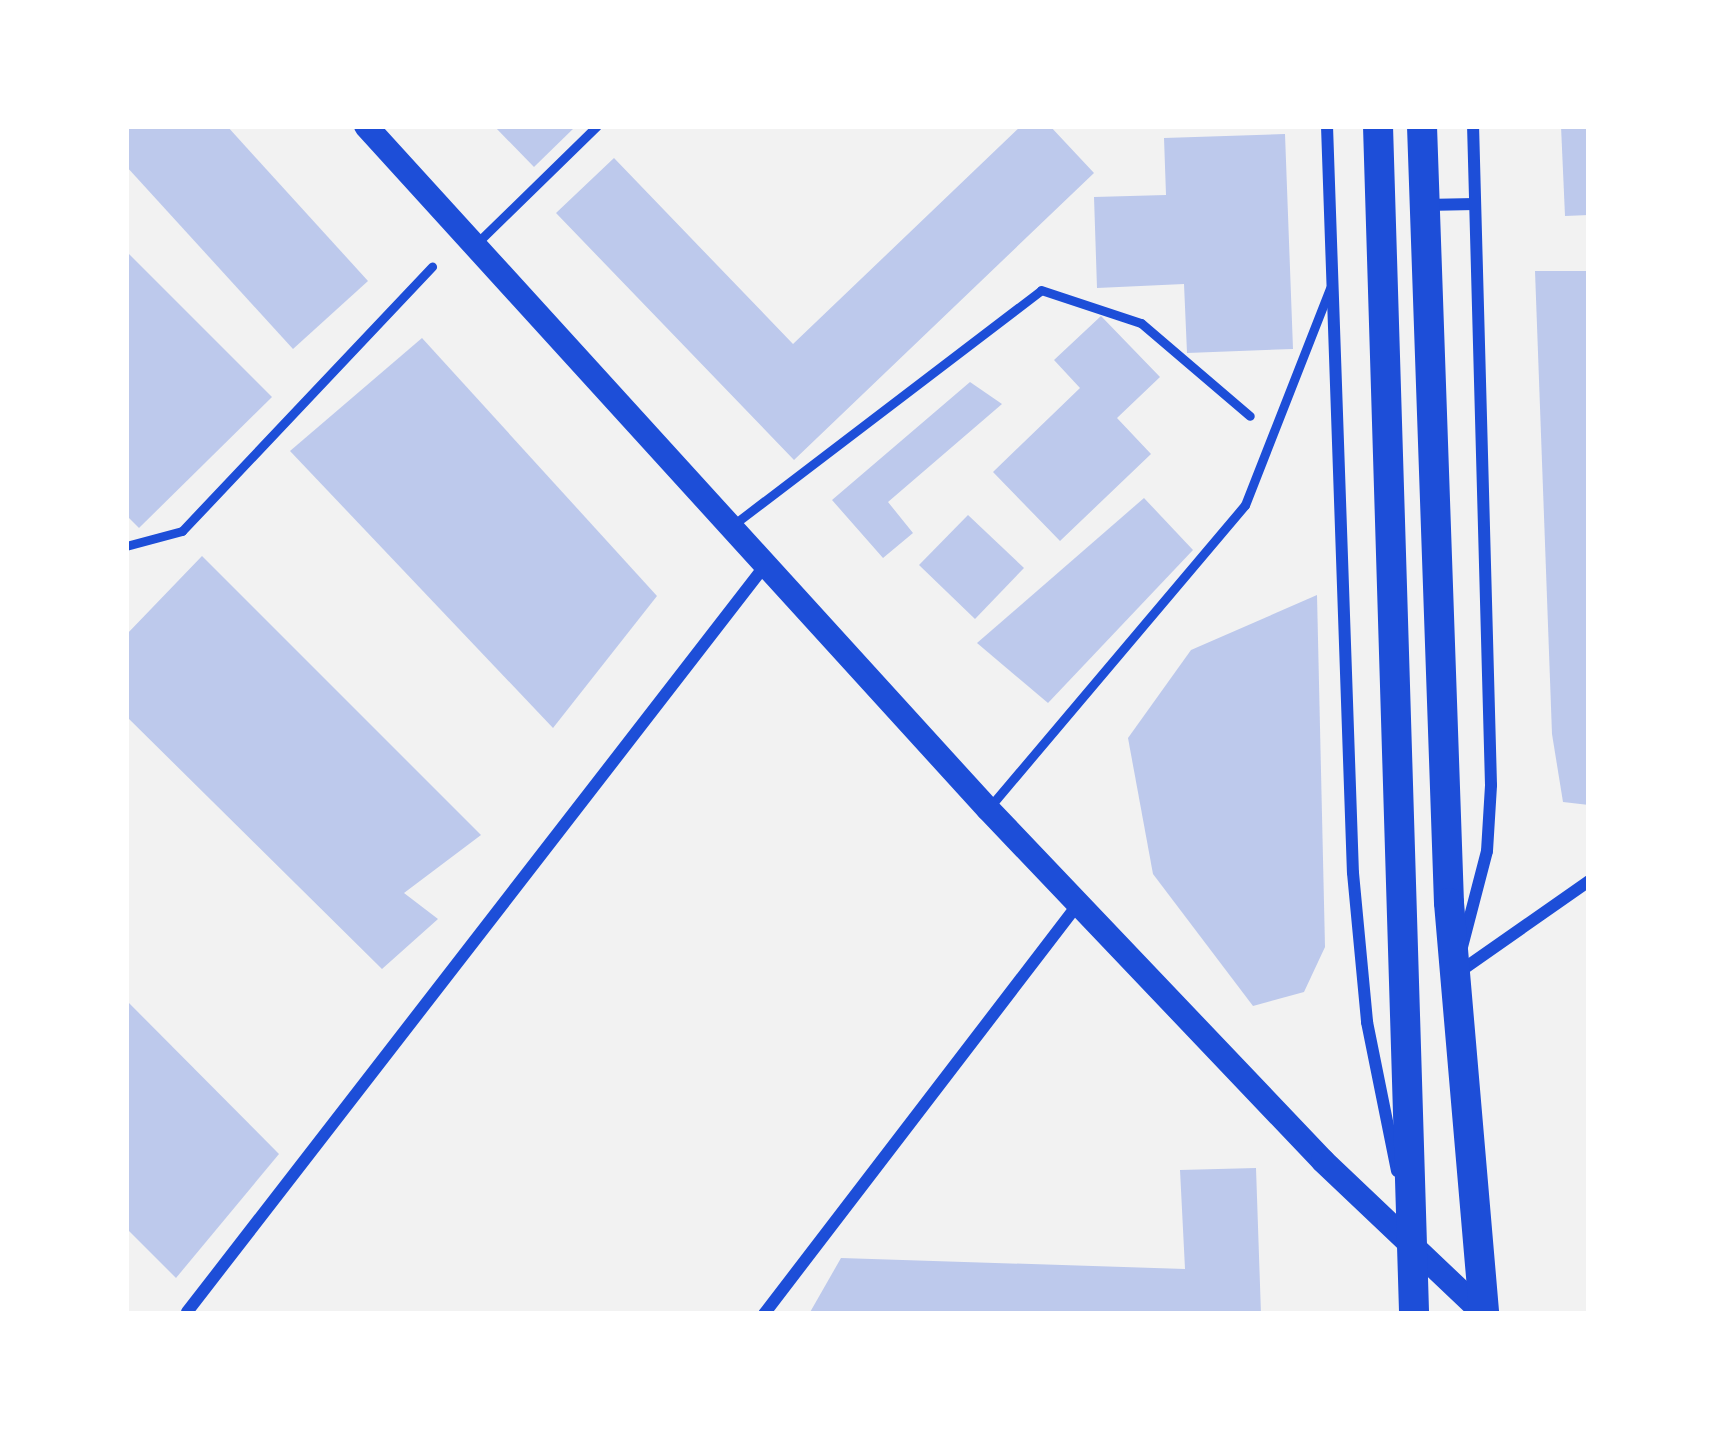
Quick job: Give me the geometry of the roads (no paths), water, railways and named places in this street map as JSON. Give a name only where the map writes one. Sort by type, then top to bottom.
[{"type":"main road","points":[[366,126],[763,568],[988,809],[1413,1252],[1484,1314]]},
{"type":"main road","points":[[1378,126],[1414,1314]]},
{"type":"main road","points":[[1422,126],[1454,976],[1484,1314]]},
{"type":"street","points":[[1327,126],[1358,950],[1413,1252]]},
{"type":"street","points":[[1454,976],[1487,851],[1491,785],[1473,126]]},
{"type":"street","points":[[1424,205],[1475,204]]},
{"type":"street","points":[[186,1313],[763,568]]},
{"type":"street","points":[[1454,976],[1589,881]]},
{"type":"street","points":[[764,1314],[1078,904]]},
{"type":"lane","points":[[474,246],[598,126]]},
{"type":"lane","points":[[126,546],[182,531],[432,267]]},
{"type":"lane","points":[[988,809],[1245,505],[1330,288]]},
{"type":"lane","points":[[728,529],[1041,290],[1141,323],[1250,416]]}]
